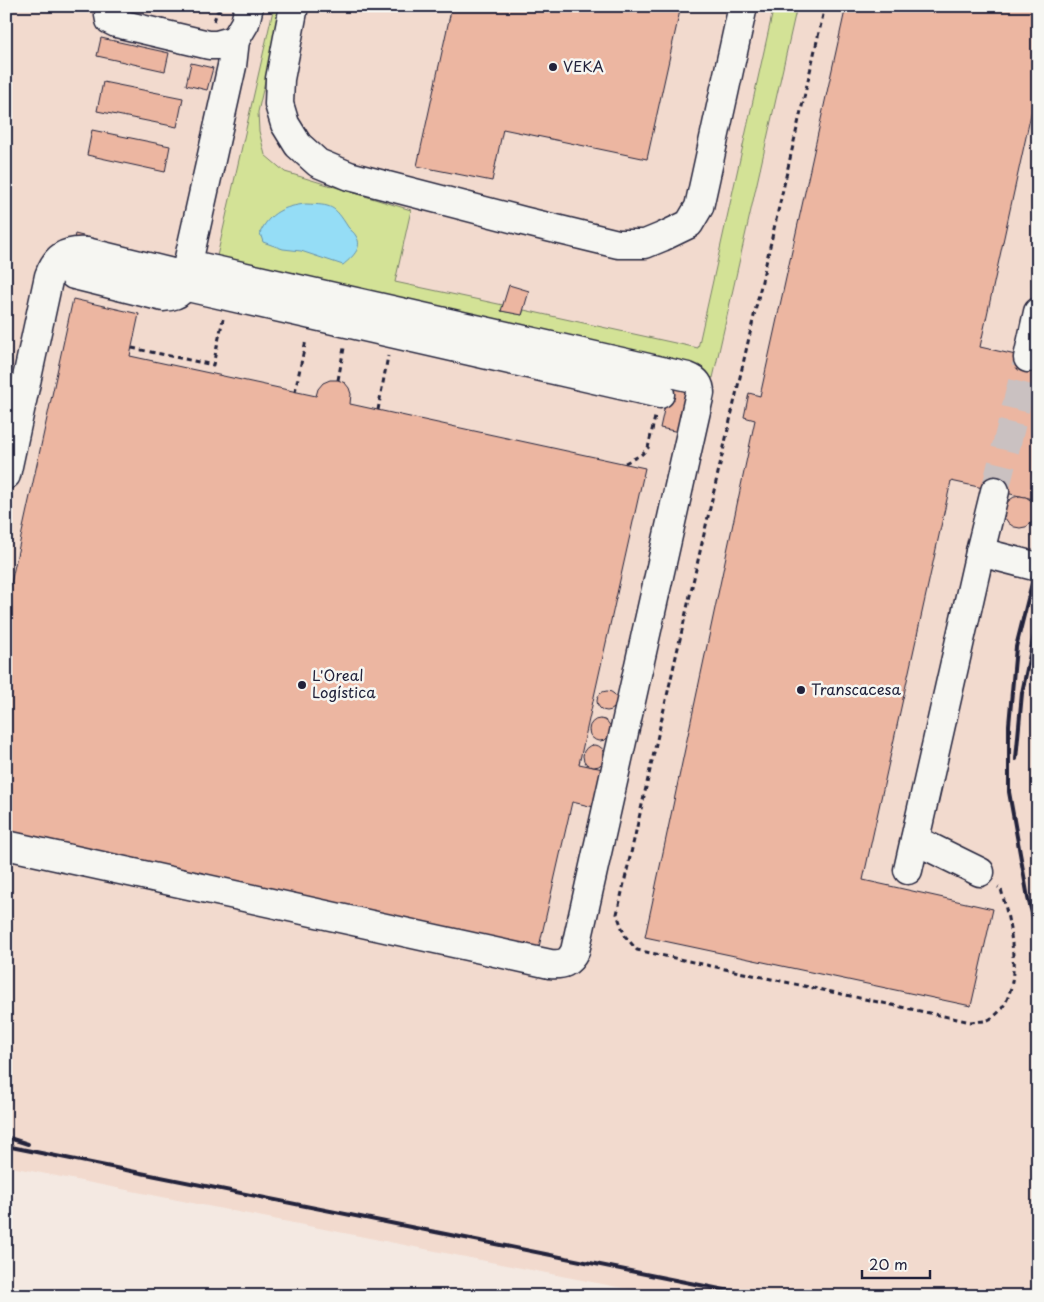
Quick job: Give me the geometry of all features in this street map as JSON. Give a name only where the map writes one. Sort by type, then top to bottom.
[{"type":"lane","points":[[110,6],[110,20],[116,22],[209,45],[217,45],[235,40]]},
{"type":"lane","points":[[74,275],[163,297],[173,297],[180,293],[232,66],[235,40],[245,23],[249,6]]},
{"type":"lane","points":[[294,6],[280,79],[278,104],[285,124],[298,145],[318,163],[349,176],[523,222],[618,244],[645,244],[689,224],[700,207],[743,6]]},
{"type":"lane","points":[[6,475],[54,263],[59,258],[78,251],[185,275],[688,377],[693,379],[700,388],[576,951],[567,963],[550,964],[6,845]]},
{"type":"lane","points":[[185,275],[312,316],[660,394]]},
{"type":"lane","points":[[1028,358],[1038,312]]},
{"type":"lane","points":[[908,870],[995,490]]},
{"type":"lane","points":[[980,552],[1038,567]]},
{"type":"lane","points":[[915,840],[980,872]]},
{"type":"path","points":[[826,6],[617,914],[625,936],[637,950],[972,1022],[989,1020],[1004,1008],[1011,984],[1014,950],[1001,889],[980,872]]},
{"type":"path","points":[[295,392],[312,316]]},
{"type":"path","points":[[378,410],[393,334]]},
{"type":"shaded area","points":[[6,6],[1038,6],[1038,1296],[663,1296],[6,1166]]},
{"type":"green space","points":[[274,6],[282,6],[258,112],[259,131],[265,155],[285,172],[411,210],[395,282],[503,305],[502,311],[522,315],[524,310],[698,348],[774,6],[797,6],[713,378],[519,332],[215,265]]},
{"type":"water","points":[[306,204],[332,208],[355,235],[358,240],[358,249],[343,265],[301,251],[283,249],[263,242],[260,233],[268,220],[284,209]]},
{"type":"building","name":"VEKA","points":[[452,6],[681,6],[647,159],[503,129],[492,181],[417,166]]},
{"type":"building","name":"Transcacesa","points":[[846,6],[1038,6],[1038,82],[980,347],[1038,360],[1038,500],[951,481],[863,880],[993,909],[971,1006],[645,937],[755,420],[744,417],[749,393],[760,396]]},
{"type":"building","points":[[101,38],[169,53],[165,71],[97,56]]},
{"type":"building","points":[[191,63],[213,68],[207,90],[186,85]]},
{"type":"building","points":[[103,82],[183,98],[177,127],[97,111]]},
{"type":"building","points":[[92,130],[170,146],[165,172],[87,155]]},
{"type":"building","points":[[75,234],[87,237],[85,245],[73,242]]},
{"type":"building","points":[[509,285],[529,291],[522,315],[501,311]]},
{"type":"building","name":"L'Oreal Logística","points":[[73,299],[139,314],[130,356],[316,396],[318,389],[323,383],[330,380],[338,380],[345,383],[349,388],[351,394],[350,404],[645,468],[579,764],[603,769],[594,807],[572,802],[539,947],[6,831],[6,606]]},
{"type":"building","points":[[671,378],[694,391],[684,433],[660,428]]},
{"type":"building","points":[[1020,496],[1026,497],[1031,501],[1035,506],[1035,518],[1031,523],[1026,527],[1020,528],[1014,527],[1009,523],[1005,518],[1004,512],[1005,506],[1009,501],[1014,497]]},
{"type":"building","points":[[603,691],[611,691],[617,697],[617,705],[611,711],[603,711],[597,705],[597,697]]},
{"type":"building","points":[[600,719],[610,726],[611,730],[604,740],[600,741],[590,734],[589,730],[596,720]]},
{"type":"building","points":[[594,745],[604,752],[605,756],[598,766],[594,767],[584,760],[583,756],[590,746]]},
{"type":"tunnel","points":[[995,491],[1028,358]]},
{"type":"railway","points":[[1038,559],[1016,647],[1009,725],[1009,792],[1028,898],[1038,936]]},
{"type":"railway","points":[[1016,759],[1022,693],[1038,616]]},
{"type":"railway","points":[[6,1137],[28,1144]]},
{"type":"railway","points":[[6,1146],[755,1296]]},
{"type":"place","name":"VEKA","points":[[553,67]]},
{"type":"place","name":"L'Oreal Logística","points":[[302,685]]},
{"type":"place","name":"Transcacesa","points":[[801,690]]}]
